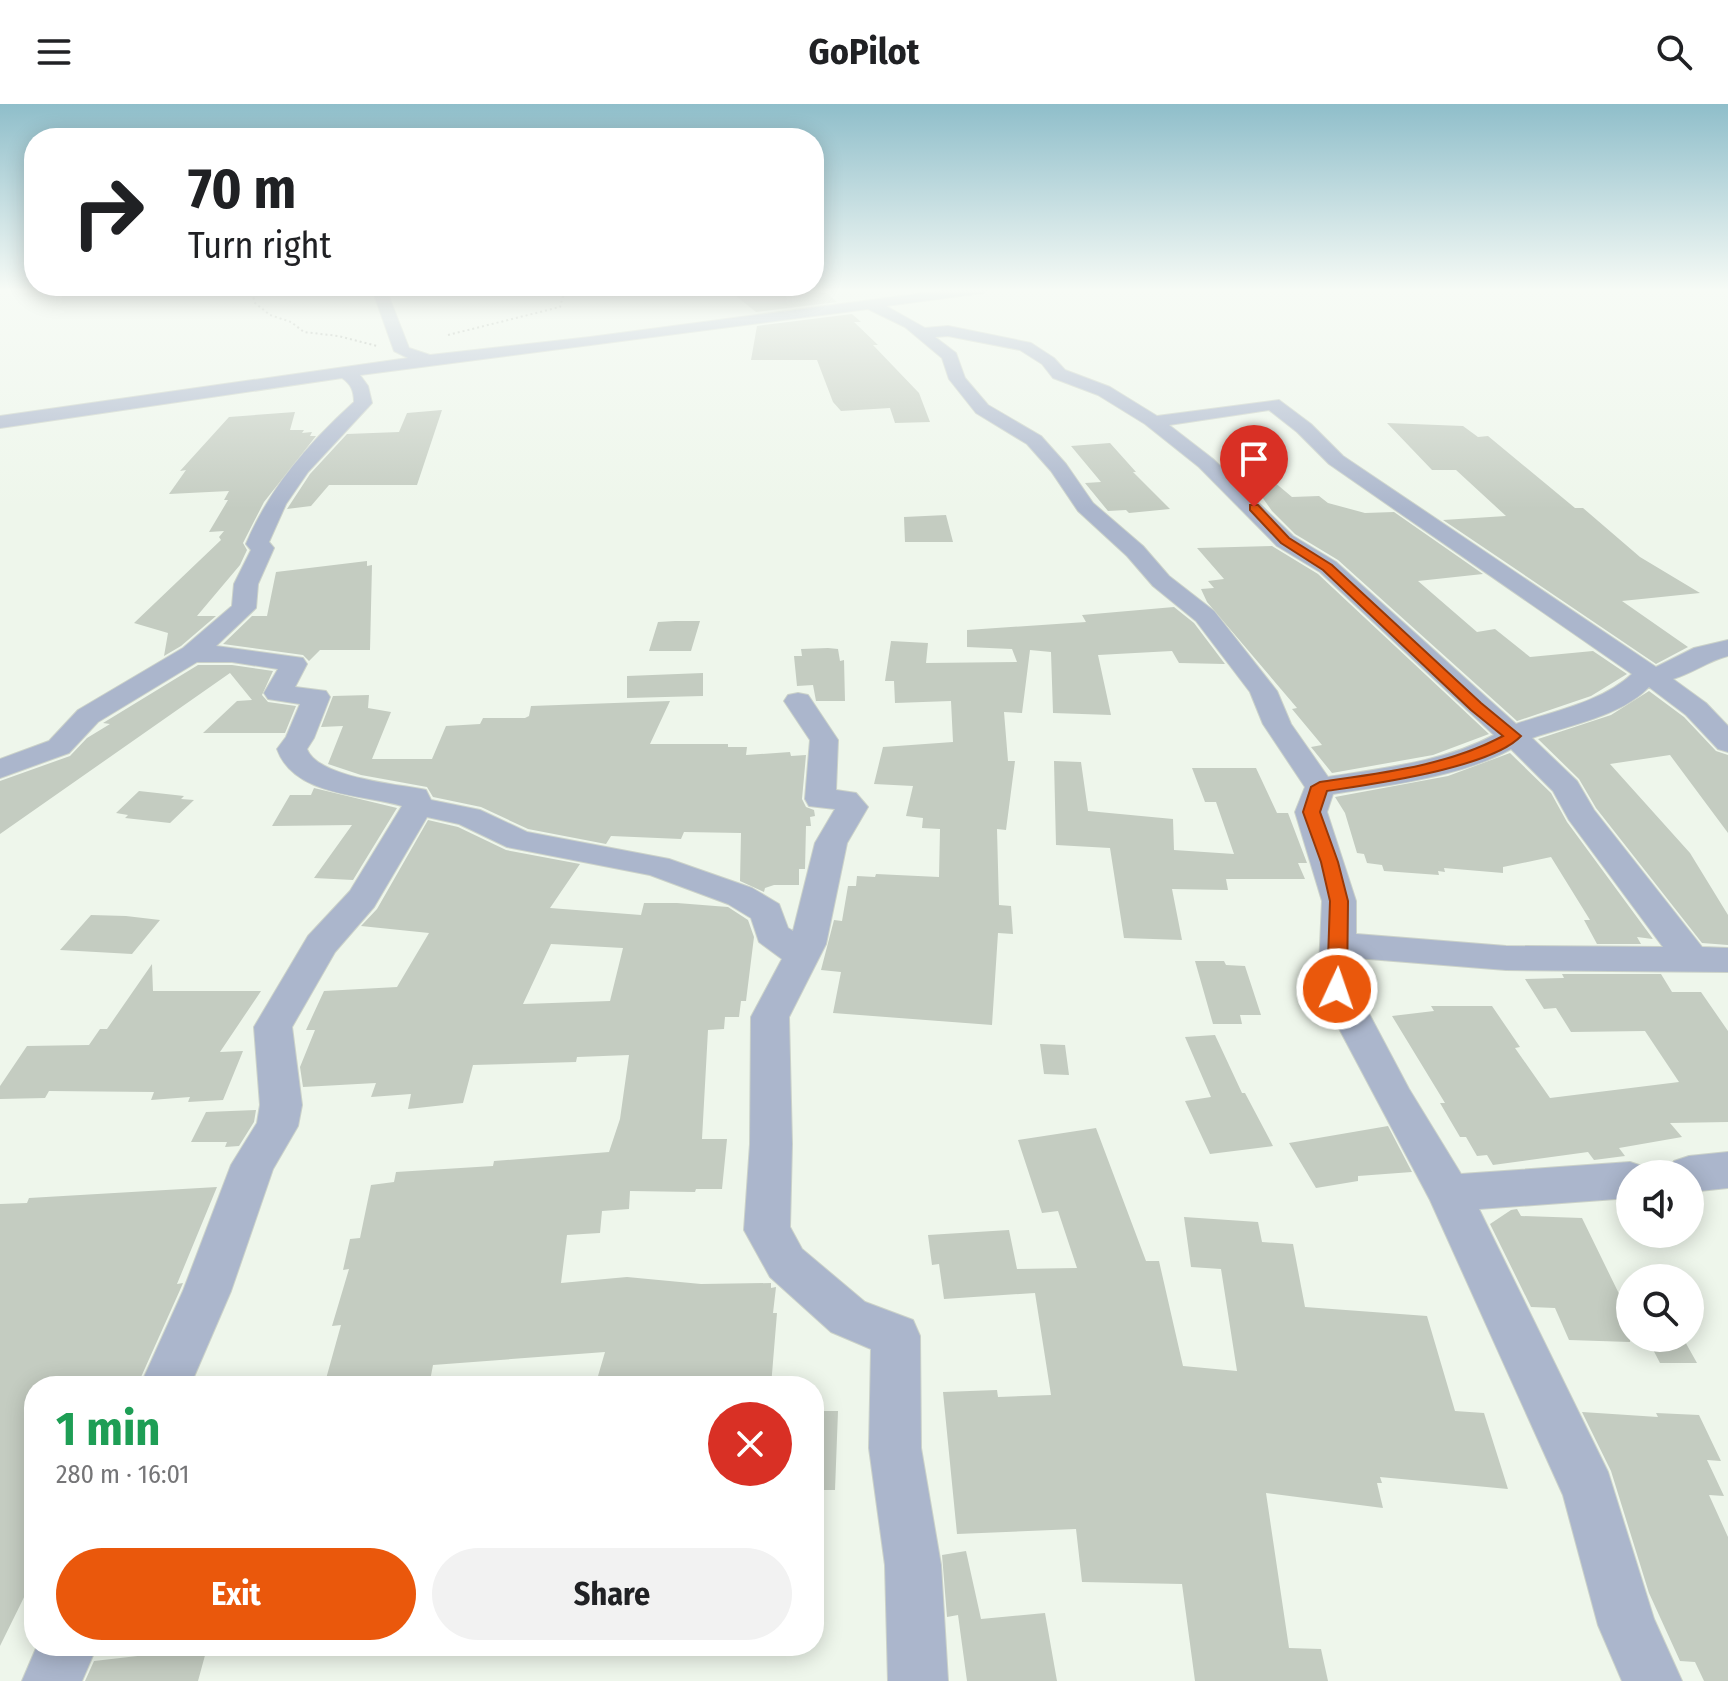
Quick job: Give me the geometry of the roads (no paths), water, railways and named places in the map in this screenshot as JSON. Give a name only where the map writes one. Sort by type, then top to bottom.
[{"type":"street","points":[[0,422],[414,363]]},
{"type":"street","points":[[952,363],[957,379],[982,409],[1034,440],[1059,468],[1085,507],[1135,551],[1161,581],[1205,616],[1263,691],[1277,724],[1320,787]]},
{"type":"street","points":[[1049,363],[1059,374],[1104,391],[1153,422],[1206,463],[1285,541],[1328,567],[1476,706],[1514,736],[1566,787],[1580,813],[1692,960]]},
{"type":"street","points":[[0,769],[59,747],[88,716],[192,654],[244,608],[246,584],[263,548],[257,544],[264,522],[288,485],[363,403],[363,392],[354,377],[348,374]]},
{"type":"street","points":[[1153,422],[1273,404],[1304,428],[1336,460],[1652,676],[1696,709],[1728,743]]},
{"type":"street","points":[[1320,787],[1409,773],[1488,750],[1514,736],[1600,705],[1630,691],[1641,680],[1678,669],[1703,654],[1728,648]]},
{"type":"street","points":[[169,1376],[207,1291],[253,1165],[277,1126],[281,1105],[273,1027],[321,945],[369,888],[418,806],[415,797],[368,792],[355,784],[323,779],[296,760],[292,749],[300,738],[316,697],[278,693],[294,664],[232,654],[192,654]]},
{"type":"street","points":[[798,701],[824,740],[820,799],[845,800],[852,807],[831,843],[808,944],[770,1017],[771,1144],[767,1230],[786,1263],[848,1317],[896,1336],[895,1448],[913,1565],[918,1681]]},
{"type":"street","points":[[1320,787],[1311,812],[1339,901],[1337,989],[1395,1100],[1449,1193],[1589,1491],[1627,1625],[1652,1681]]},
{"type":"street","points":[[418,806],[469,817],[518,840],[657,866],[740,896],[767,912],[772,934],[802,956]]},
{"type":"street","points":[[1339,945],[1506,958],[1728,960]]},
{"type":"street","points":[[1704,1172],[1728,1170]]},
{"type":"street","points":[[1449,1193],[1616,1181]]},
{"type":"street","points":[[52,1681],[63,1656]]}]
